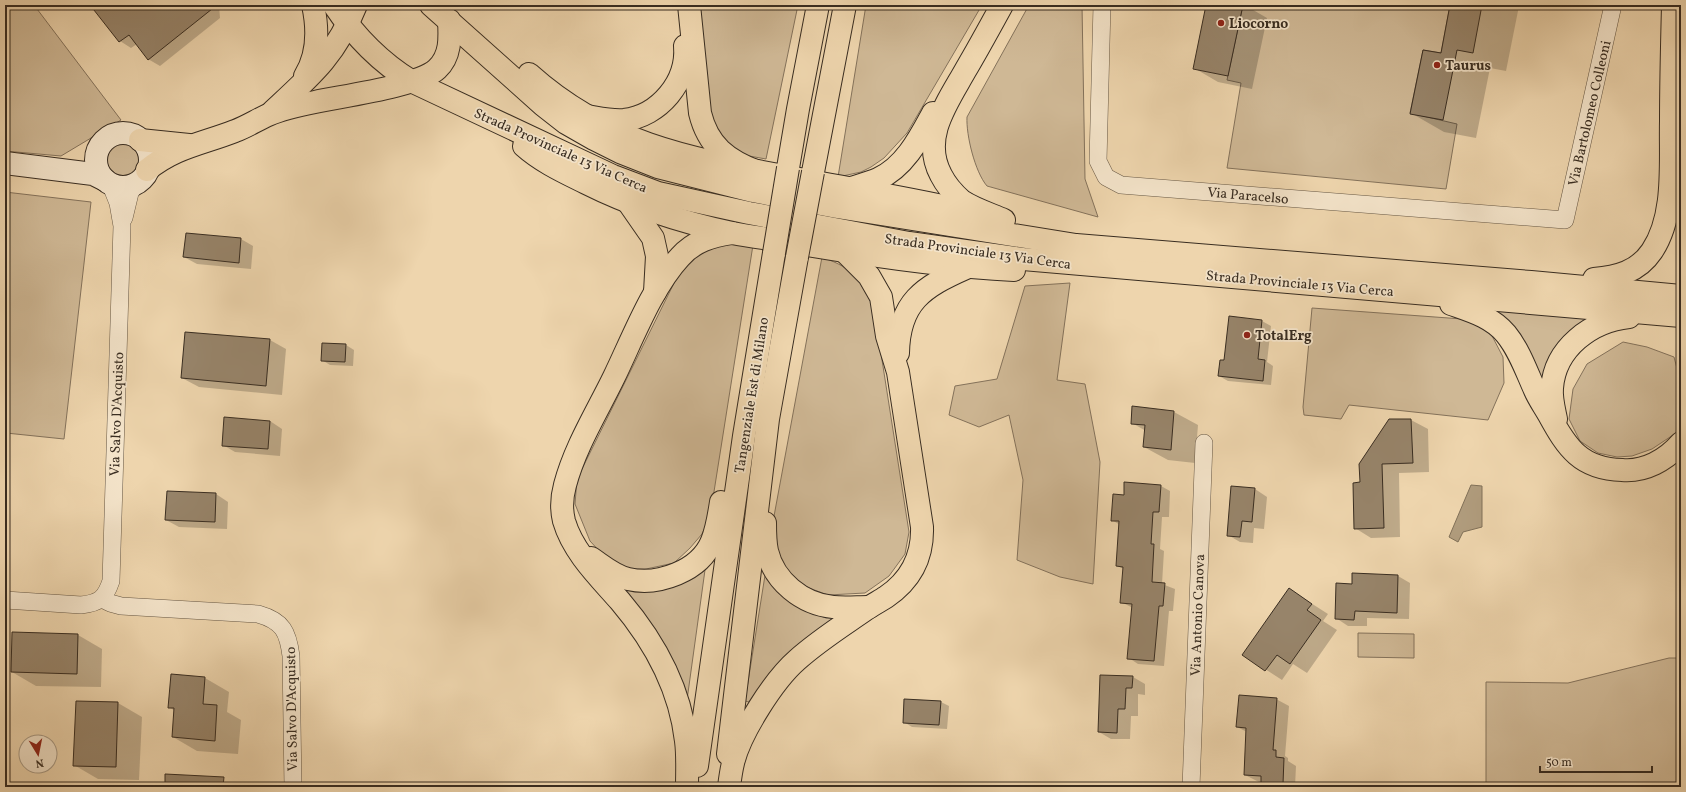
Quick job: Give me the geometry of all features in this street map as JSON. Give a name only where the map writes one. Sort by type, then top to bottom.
[{"type":"main road","points":[[299,87],[308,72],[314,57],[316,23],[313,5]]},
{"type":"main road","name":"Strada Provinciale 13 Via Cerca","points":[[334,5],[347,25],[382,60],[411,81],[613,176],[652,191],[686,200],[909,243],[1023,259],[1674,316]]},
{"type":"main road","points":[[269,115],[323,63],[335,47],[356,5]]},
{"type":"main road","name":"Strada Provinciale 13 Via Cerca","points":[[431,5],[451,13],[554,114],[603,144],[658,167],[753,191],[837,207],[1076,245],[1531,282],[1681,296]]},
{"type":"main road","points":[[586,116],[615,120],[632,118],[649,112],[668,96],[680,76],[684,65],[685,49],[680,5]]},
{"type":"main road","points":[[689,5],[700,112],[705,129],[719,149],[728,158],[740,165],[758,172]]},
{"type":"main road","name":"Tangenziale Est di Milano","points":[[694,787],[744,436],[798,109],[818,5]]},
{"type":"main road","name":"Tangenziale Est di Milano","points":[[724,787],[768,419],[845,5]]},
{"type":"main road","points":[[851,188],[878,179],[885,175],[902,160],[913,147],[993,5]]},
{"type":"main road","points":[[1002,5],[942,112],[933,143],[938,170],[953,192],[969,205],[1004,220]]},
{"type":"main road","points":[[1531,282],[1599,278],[1621,275],[1639,265],[1656,245],[1664,227],[1669,202],[1673,5]]},
{"type":"main road","points":[[142,176],[159,161],[189,145],[224,135],[269,115],[312,102],[411,81],[430,74],[437,69],[443,61],[450,42],[451,13]]},
{"type":"main road","points":[[451,13],[564,102],[586,116],[633,139],[657,148],[699,160],[758,172],[955,208],[1076,236],[1180,254]]},
{"type":"main road","points":[[504,125],[532,152],[551,165],[628,202],[688,222],[732,233],[844,251],[966,268],[1030,271],[1135,269]]},
{"type":"main road","points":[[140,140],[189,145]]},
{"type":"main road","points":[[628,202],[653,238],[657,256],[655,293]]},
{"type":"main road","points":[[687,787],[686,741],[684,728],[678,703],[661,660],[642,629],[597,576],[577,548],[564,521],[563,498],[565,484],[573,460],[655,293],[674,264],[687,250],[708,237],[732,233]]},
{"type":"main road","points":[[729,787],[733,763],[743,735],[777,682],[795,661],[869,607],[886,597],[905,580],[916,563],[921,549],[922,527],[898,372],[887,336],[879,291],[868,276],[844,251]]},
{"type":"main road","points":[[898,372],[900,328],[905,313],[912,303],[931,286],[966,268]]},
{"type":"main road","points":[[1419,293],[1478,313],[1506,333],[1513,343],[1534,389],[1566,445],[1590,463],[1600,467],[1624,471],[1643,468],[1661,460],[1676,449],[1681,443]]},
{"type":"main road","points":[[1560,435],[1551,390],[1555,370],[1558,362],[1566,350],[1587,331],[1606,322],[1628,317],[1674,316]]},
{"type":"main road","points":[[768,419],[768,476],[764,516],[767,550],[778,576],[799,595],[811,602],[832,607],[869,607]]},
{"type":"main road","points":[[577,548],[610,571],[627,579],[640,581],[664,578],[687,568],[705,553],[712,542],[730,458],[744,436]]},
{"type":"street","name":"Via Paracelso","points":[[1102,5],[1098,161],[1106,177],[1121,185],[1565,220]]},
{"type":"street","name":"Via Bartolomeo Colleoni","points":[[1565,220],[1613,5]]},
{"type":"street","points":[[5,164],[93,174],[120,186],[126,186],[142,176],[149,162],[149,154],[146,146],[140,140],[133,135],[120,133],[111,136],[84,155],[68,162],[34,167]]},
{"type":"street","points":[[104,140],[97,150],[96,162],[100,174],[108,181]]},
{"type":"street","name":"Via Salvo D'Acquisto","points":[[122,226],[130,193],[142,176]]},
{"type":"street","name":"Via Salvo D'Acquisto","points":[[108,181],[118,203],[122,226],[111,571],[107,592],[102,598],[110,603],[121,606],[258,614],[271,618],[284,628],[289,640],[291,656],[292,787]]},
{"type":"street","name":"Via Antonio Canova","points":[[1191,787],[1204,443]]},
{"type":"street","points":[[5,600],[81,605],[93,603],[102,598]]},
{"type":"shaded area","points":[[10,5],[34,5],[121,120],[61,156],[5,151],[5,8]]},
{"type":"shaded area","points":[[697,5],[798,5],[766,159],[738,154],[725,143],[714,126],[707,97]]},
{"type":"shaded area","points":[[866,5],[982,5],[907,133],[884,158],[871,167],[861,172],[838,177]]},
{"type":"shaded area","points":[[1029,5],[1082,5],[1085,179],[1098,217],[987,186],[975,163],[968,133],[967,117]]},
{"type":"shaded area","points":[[1243,5],[1450,5],[1441,53],[1423,50],[1410,113],[1457,124],[1446,189],[1227,168],[1241,83],[1227,80]]},
{"type":"shaded area","points":[[123,140],[137,146],[143,160],[137,174],[123,180],[109,174],[103,160],[109,146]]},
{"type":"shaded area","points":[[5,192],[91,202],[64,439],[6,433],[5,436]]},
{"type":"shaded area","points":[[727,243],[753,245],[710,517],[702,534],[674,563],[646,569],[625,569],[603,555],[590,541],[575,504],[577,479],[680,271],[699,251]]},
{"type":"shaded area","points":[[822,257],[842,266],[855,276],[860,282],[874,309],[909,532],[905,554],[889,576],[865,593],[828,595],[809,588],[789,576],[777,556],[772,527]]},
{"type":"shaded area","points":[[1070,283],[1057,380],[1085,384],[1100,462],[1093,584],[1060,577],[1017,560],[1023,480],[1009,415],[979,427],[949,415],[955,386],[997,379],[1025,286]]},
{"type":"shaded area","points":[[1312,308],[1476,320],[1490,332],[1503,357],[1504,383],[1488,420],[1349,405],[1341,419],[1304,415],[1303,407]]},
{"type":"shaded area","points":[[1488,308],[1599,318],[1547,387]]},
{"type":"shaded area","points":[[1623,342],[1647,347],[1674,357],[1681,384],[1681,397],[1676,433],[1652,449],[1632,456],[1617,457],[1598,453],[1580,441],[1569,419],[1573,389],[1587,364]]},
{"type":"shaded area","points":[[1471,485],[1482,486],[1482,527],[1463,532],[1458,542],[1449,537]]},
{"type":"shaded area","points":[[766,569],[808,611],[826,618],[835,617],[753,703],[745,701]]},
{"type":"shaded area","points":[[705,570],[687,700],[623,586],[688,579]]},
{"type":"shaded area","points":[[1358,633],[1414,634],[1414,658],[1358,657]]},
{"type":"shaded area","points":[[1669,658],[1681,658],[1681,787],[1486,787],[1486,682],[1568,683]]},
{"type":"building","points":[[90,5],[217,5],[148,60],[129,35],[119,42]]},
{"type":"building","name":"Liocorno","points":[[1206,5],[1243,5],[1228,76],[1193,69]]},
{"type":"building","name":"Taurus","points":[[1450,5],[1482,5],[1473,53],[1457,50],[1443,120],[1410,114],[1423,50],[1441,53]]},
{"type":"building","points":[[186,233],[241,238],[239,263],[183,257]]},
{"type":"building","points":[[1229,316],[1262,320],[1258,359],[1265,360],[1263,381],[1218,376],[1220,360],[1224,360]]},
{"type":"building","points":[[185,332],[270,339],[266,386],[181,378]]},
{"type":"building","points":[[322,343],[346,344],[345,362],[321,361]]},
{"type":"building","points":[[1132,406],[1174,411],[1171,450],[1143,447],[1145,425],[1131,424]]},
{"type":"building","points":[[224,417],[270,421],[268,449],[222,446]]},
{"type":"building","points":[[1389,419],[1411,419],[1413,463],[1382,464],[1384,528],[1354,529],[1353,483],[1360,482],[1359,464]]},
{"type":"building","points":[[1124,482],[1161,485],[1159,512],[1153,512],[1151,544],[1154,544],[1152,582],[1165,583],[1163,606],[1159,606],[1154,661],[1127,659],[1132,604],[1120,603],[1123,567],[1116,566],[1119,521],[1111,521],[1113,494],[1124,495]]},
{"type":"building","points":[[1231,486],[1255,488],[1252,522],[1242,521],[1240,537],[1227,536]]},
{"type":"building","points":[[167,491],[216,493],[215,522],[165,520]]},
{"type":"building","points":[[1352,573],[1398,575],[1397,613],[1355,611],[1354,620],[1335,619],[1336,583],[1352,584]]},
{"type":"building","points":[[1289,588],[1312,604],[1307,610],[1321,620],[1290,664],[1277,655],[1265,671],[1242,655]]},
{"type":"building","points":[[12,632],[78,634],[77,674],[11,672]]},
{"type":"building","points":[[171,674],[205,677],[203,704],[217,705],[215,741],[172,737],[174,708],[168,708]]},
{"type":"building","points":[[1100,675],[1133,676],[1132,688],[1126,688],[1125,709],[1118,709],[1117,733],[1098,732]]},
{"type":"building","points":[[1239,695],[1277,698],[1273,750],[1276,750],[1276,757],[1284,758],[1283,784],[1261,783],[1261,776],[1244,775],[1246,728],[1236,727]]},
{"type":"building","points":[[904,699],[941,701],[939,725],[903,723]]},
{"type":"building","points":[[76,701],[118,702],[116,767],[73,766]]},
{"type":"building","points":[[165,774],[224,777],[223,787],[165,787]]},
{"type":"place","name":"Liocorno","points":[[1221,23]]},
{"type":"place","name":"Taurus","points":[[1437,65]]},
{"type":"place","name":"TotalErg","points":[[1247,335]]}]
